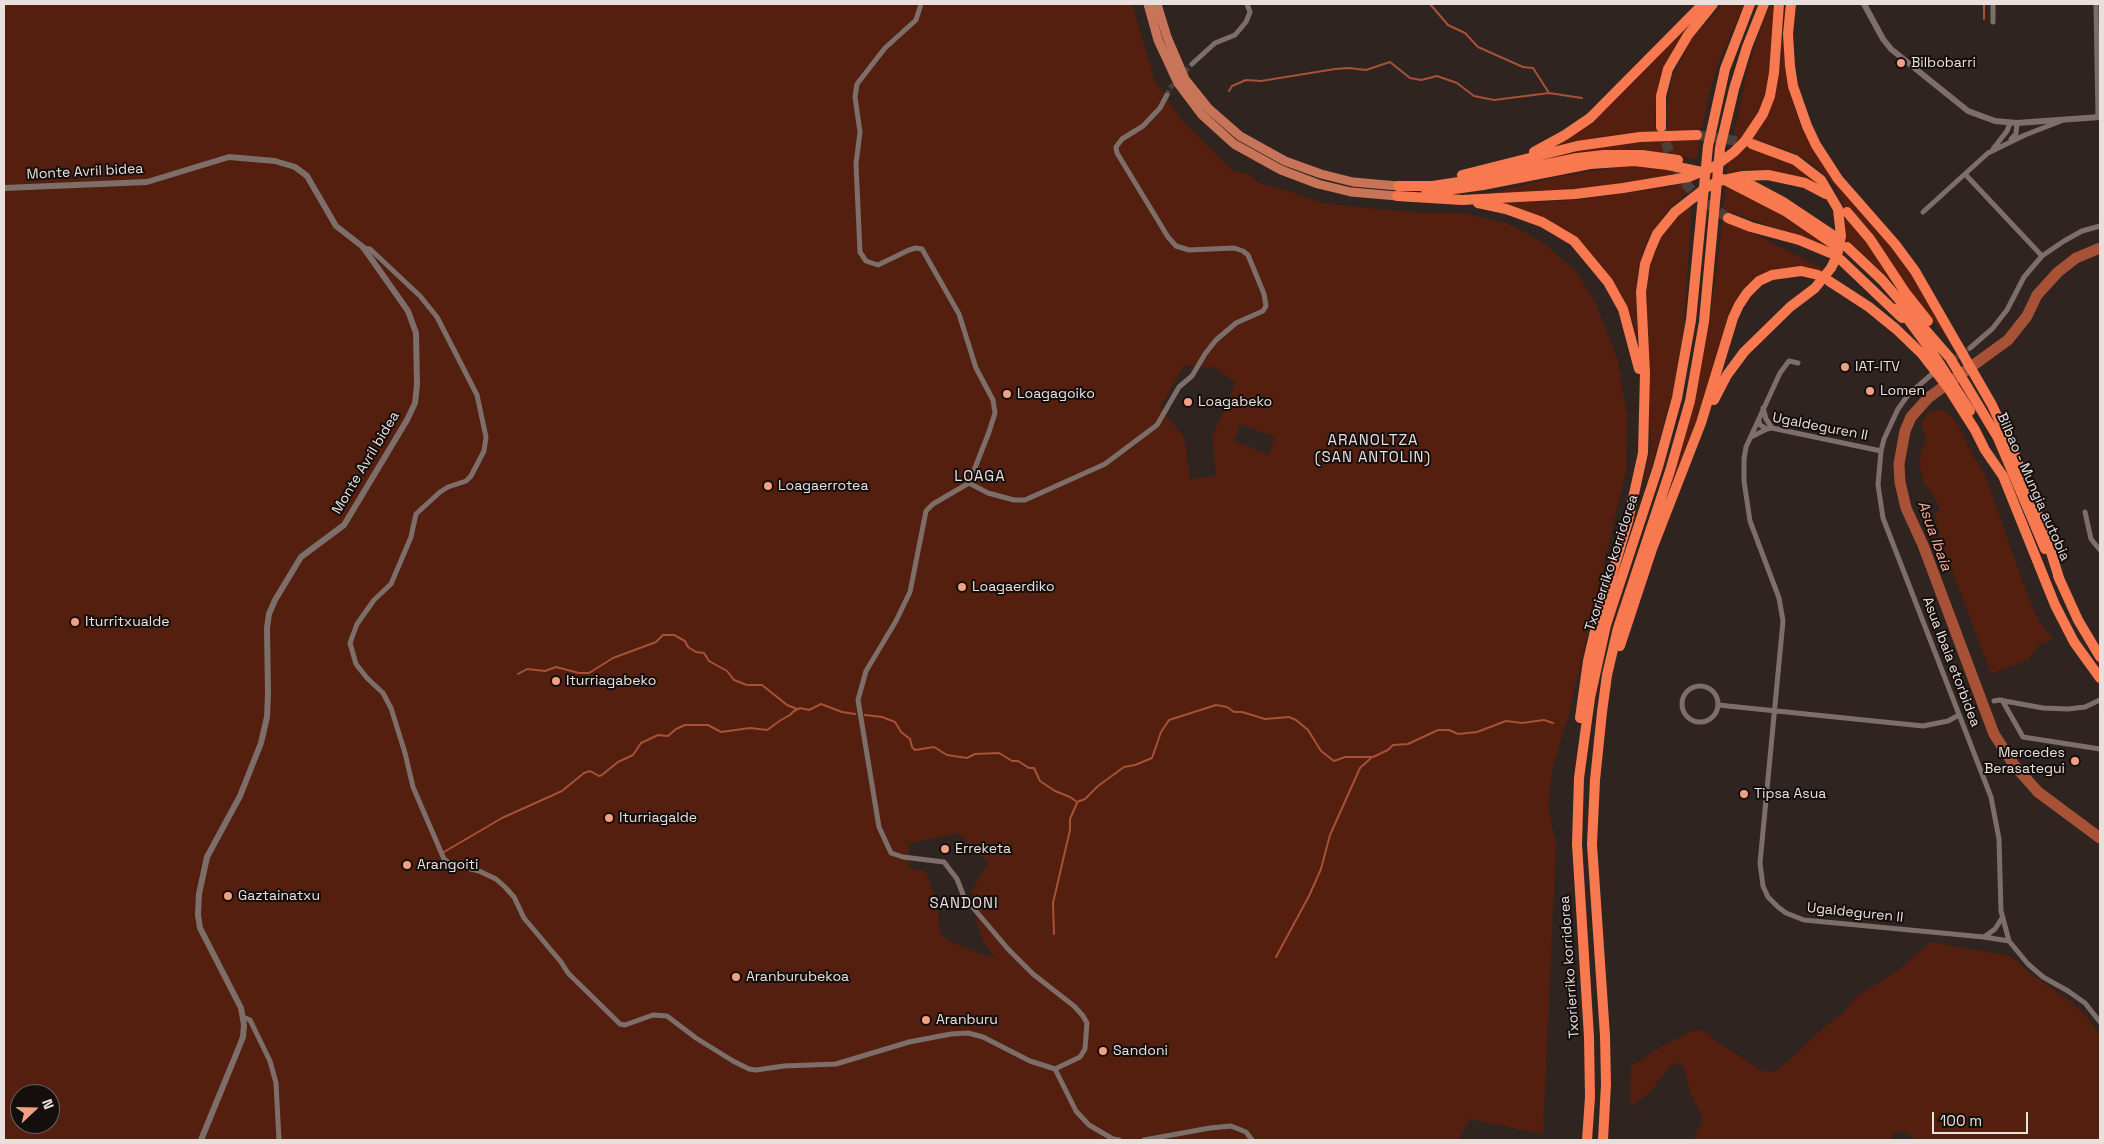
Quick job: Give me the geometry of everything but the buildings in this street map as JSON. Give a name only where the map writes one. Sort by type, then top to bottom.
[{"type":"highway","points":[[1500,166],[1532,152],[1578,127],[1614,95],[1654,51],[1703,4]]},
{"type":"highway","points":[[1661,127],[1660,96],[1668,68],[1688,35],[1714,4]]},
{"type":"highway","name":"Txorierriko korridorea","points":[[1587,1140],[1590,1097],[1590,1037],[1576,844],[1579,778],[1590,698],[1606,625],[1658,467],[1679,392],[1691,320],[1708,146],[1720,86],[1730,54],[1750,4]]},
{"type":"highway","name":"Txorierriko korridorea","points":[[1603,1140],[1606,1097],[1605,1036],[1592,844],[1595,780],[1607,675],[1618,628],[1670,471],[1690,401],[1704,322],[1720,148],[1734,89],[1751,34],[1764,4]]},
{"type":"highway","points":[[1462,200],[1575,194],[1658,183],[1689,177],[1715,166],[1734,152],[1753,131],[1763,114],[1770,96],[1774,73],[1779,4]]},
{"type":"highway","points":[[1791,4],[1789,48],[1793,86],[1807,126],[1816,145],[1838,179],[1907,260],[1930,296],[1981,386],[2013,450],[2045,534],[2060,581]]},
{"type":"highway","points":[[1398,191],[1548,152],[1606,141],[1640,137],[1697,135]]},
{"type":"highway","points":[[1701,423],[1727,375],[1744,352],[1790,308],[1816,288],[1831,268],[1837,256],[1841,236],[1838,209],[1826,186],[1815,173],[1795,160],[1752,144]]},
{"type":"highway","points":[[1398,191],[1483,185],[1590,164],[1634,161],[1668,165],[1712,174],[1750,191],[1785,211],[1832,244],[1728,218]]},
{"type":"highway","points":[[1579,778],[1579,736],[1588,661],[1600,612],[1638,484],[1643,453],[1646,420],[1641,311],[1642,278],[1651,248],[1668,219],[1696,195],[1720,181],[1754,175],[1784,177],[1804,183],[1826,194]]},
{"type":"highway","points":[[1398,191],[1462,200],[1506,209],[1542,222],[1574,242],[1590,258],[1608,282],[1623,309],[1638,363],[1646,420]]},
{"type":"highway","points":[[1848,212],[1870,239],[1905,292],[1935,330],[1943,348]]},
{"type":"highway","name":"Bilbao - Mungia autobia","points":[[1927,353],[1914,329],[1896,304],[1844,253],[1882,280],[1943,348],[1975,430],[1985,450],[2003,476],[2064,624],[2086,660],[2100,678]]},
{"type":"highway","points":[[1602,712],[1646,568],[1701,423],[1733,318],[1747,293],[1759,281],[1772,275],[1801,271],[1818,275]]},
{"type":"highway","points":[[1829,281],[1869,307],[1927,353],[1964,398]]},
{"type":"highway","name":"Bilbao - Mungia autobia","points":[[1964,398],[1989,421],[2010,464],[2038,536],[2078,620],[2100,657]]},
{"type":"main road","points":[[1148,4],[1158,40],[1178,84],[1202,115],[1234,144],[1281,170],[1318,184],[1364,194],[1398,191]]},
{"type":"main road","points":[[1157,4],[1167,38],[1186,79],[1209,109],[1240,136],[1285,161],[1321,174],[1398,191]]},
{"type":"street","points":[[362,248],[370,249],[420,296],[437,317],[477,394],[486,436],[484,451],[471,476],[466,481],[440,492],[416,514],[411,537],[391,584],[374,600],[357,624],[350,643],[356,664],[367,678],[383,692],[391,708],[413,787],[444,859],[451,864],[478,871],[496,879],[505,887],[514,897],[524,918],[568,974],[620,1024],[625,1025],[653,1015],[666,1016],[696,1038],[749,1070],[836,1064],[909,1042],[950,1034],[968,1034],[983,1037],[1030,1061],[1055,1069],[1080,1057],[1085,1049],[1087,1024],[1083,1016],[1074,1006],[1033,974],[1008,949],[964,896],[957,879],[944,862],[903,857],[891,852],[879,826],[862,735],[858,700],[866,671],[896,621],[910,592],[926,511],[933,504],[969,483],[995,413],[994,400],[976,368],[959,314],[922,249],[909,250],[878,265],[866,261],[860,252],[856,164],[860,132],[856,97],[857,84],[865,72],[896,38],[911,27],[920,12],[920,4]]},
{"type":"street","points":[[1192,64],[1215,44],[1235,35],[1246,22],[1250,12],[1247,4]]},
{"type":"street","points":[[1864,4],[1883,40],[1898,55],[1962,107],[1985,118],[2013,123],[2099,117],[2096,4]]},
{"type":"street","points":[[1993,4],[1993,22]]},
{"type":"street","points":[[969,483],[988,493],[1014,500],[1025,500],[1105,464],[1156,425],[1179,387],[1192,376],[1216,340],[1236,323],[1263,311],[1266,306],[1264,294],[1248,255],[1234,248],[1188,250],[1176,246],[1168,237],[1116,153],[1116,147],[1122,139],[1143,126],[1160,108],[1167,95]]},
{"type":"street","points":[[1991,151],[2064,120]]},
{"type":"street","points":[[2005,144],[2014,138],[2013,123]]},
{"type":"street","points":[[1924,212],[1991,151],[2013,123]]},
{"type":"street","name":"Monte Avril bidea","points":[[4,188],[147,182],[229,158],[242,157],[275,161],[295,167],[307,176],[336,226],[362,248],[408,311],[416,333],[417,385],[415,404],[407,420],[344,524],[301,557],[275,600],[269,614],[267,717],[261,743],[240,796],[207,857],[202,876],[198,915],[204,936],[241,1008],[243,1037],[201,1140]]},
{"type":"street","points":[[1965,174],[2042,256]]},
{"type":"street","points":[[1970,348],[1992,329],[2006,310],[2024,277],[2042,256],[2064,241],[2100,226]]},
{"type":"street","name":"Ugaldeguren II","points":[[1798,363],[1789,361],[1780,373],[1750,437],[1744,459],[1747,504],[1754,533],[1779,598],[1783,621],[1776,712],[1760,863],[1763,886],[1772,902],[1786,914],[1804,920],[2009,941]]},
{"type":"street","name":"Asua Ibaia etorbidea","points":[[1932,374],[1908,395],[1898,409],[1887,432],[1881,451],[1878,485],[1883,518],[1991,797],[1997,818],[1999,839],[1999,881],[2002,918],[2009,941],[2028,964],[2043,977],[2085,1003],[2100,1022]]},
{"type":"street","points":[[1750,437],[1770,428],[1763,407]]},
{"type":"street","name":"Ugaldeguren II","points":[[1759,421],[1760,425],[1770,428],[1881,451]]},
{"type":"street","points":[[2085,512],[2091,539],[2100,550]]},
{"type":"street","points":[[1698,686],[1710,689],[1715,693],[1718,705],[1714,715],[1705,722],[1699,722],[1694,721],[1685,714],[1682,702],[1687,691],[1698,686]]},
{"type":"street","points":[[2002,700],[2023,737],[2100,748]]},
{"type":"street","points":[[1994,701],[2002,700],[2059,709],[2085,706],[2100,700]]},
{"type":"street","points":[[1718,705],[1923,726],[1948,721],[1959,715]]},
{"type":"street","points":[[1984,937],[1995,929],[2002,918]]},
{"type":"street","points":[[243,1017],[250,1020],[270,1061],[276,1083],[278,1140]]},
{"type":"street","points":[[1055,1069],[1076,1111],[1089,1126],[1112,1139],[1120,1140]]},
{"type":"street","points":[[1144,1140],[1231,1126],[1246,1132],[1252,1140]]},
{"type":"shaded area","points":[[4,4],[1132,4],[1154,79],[1180,118],[1233,171],[1248,174],[1259,183],[1321,203],[1417,213],[1463,213],[1509,224],[1545,244],[1577,273],[1596,304],[1617,358],[1627,415],[1626,471],[1568,717],[1553,765],[1548,806],[1556,846],[1543,1134],[1470,1119],[1458,1140],[4,1140],[4,369],[6,369],[4,352]],"holes":[[[1184,365],[1216,368],[1236,383],[1212,437],[1216,476],[1190,479],[1184,437],[1160,408]],[[1240,424],[1275,437],[1269,455],[1234,441]],[[959,833],[989,863],[972,889],[977,923],[982,939],[994,957],[985,956],[949,941],[940,933],[937,902],[926,872],[909,868],[909,843]]]},
{"type":"shaded area","points":[[1709,4],[1665,65],[1658,86],[1655,113],[1655,129],[1668,128],[1666,114],[1672,78],[1690,41],[1723,4],[1744,4],[1720,59],[1709,94],[1701,131],[1632,133],[1575,141],[1556,146],[1587,125]]},
{"type":"shaded area","points":[[1771,4],[1776,4],[1771,70],[1763,104],[1745,133],[1731,148],[1747,73],[1762,23]]},
{"type":"shaded area","points":[[1785,4],[1787,4],[1785,63],[1792,100],[1811,147],[1841,189],[1910,271],[1951,343],[1921,306],[1892,265],[1864,238],[1893,283],[1845,241],[1846,219],[1843,204],[1835,186],[1826,176],[1810,162],[1792,152],[1752,139],[1769,112],[1775,96],[1781,60]]},
{"type":"shaded area","points":[[1700,138],[1697,159],[1640,149],[1599,151],[1516,165],[1619,142]]},
{"type":"shaded area","points":[[1748,146],[1758,148],[1803,168],[1827,192],[1808,180],[1781,173],[1750,169],[1730,172],[1735,189],[1759,200],[1832,249],[1730,211],[1729,221],[1824,269],[1821,274],[1808,269],[1748,287],[1671,486],[1692,411],[1708,331],[1720,243],[1728,162]]},
{"type":"shaded area","points":[[1619,164],[1688,171],[1598,188],[1481,196],[1557,177],[1608,169]]},
{"type":"shaded area","points":[[1693,181],[1691,189],[1668,210],[1647,241],[1638,270],[1636,294],[1638,338],[1627,305],[1614,283],[1594,257],[1571,236],[1542,218],[1506,203],[1574,200],[1669,187]]},
{"type":"shaded area","points":[[1692,202],[1683,337],[1672,396],[1647,481],[1644,480],[1651,447],[1645,305],[1648,269],[1664,230]]},
{"type":"shaded area","points":[[1941,410],[1949,414],[1957,423],[1974,458],[1983,470],[2029,599],[2039,621],[2053,639],[2039,645],[2028,660],[1991,674],[1939,535],[1935,513],[1940,510],[1934,496],[1924,484],[1920,469],[1921,452],[1927,440],[1921,424],[1929,412]]},
{"type":"shaded area","points":[[1930,942],[2010,956],[2032,975],[2070,1001],[2086,1016],[2100,1035],[2100,1140],[1917,1140],[1907,1133],[1896,1131],[1889,1140],[1693,1140],[1703,1119],[1690,1091],[1684,1068],[1679,1063],[1670,1066],[1650,1092],[1630,1108],[1631,1065],[1638,1063],[1655,1050],[1691,1031],[1699,1030],[1710,1034],[1713,1039],[1759,1069],[1774,1072],[1843,1013],[1855,998],[1903,967]]},
{"type":"waterway","points":[[1430,4],[1448,25],[1465,33],[1478,47],[1523,67],[1533,68],[1549,93]]},
{"type":"waterway","points":[[1984,4],[1984,19]]},
{"type":"waterway","points":[[1229,91],[1232,86],[1246,80],[1261,81],[1335,69],[1366,70],[1390,62],[1410,78],[1421,80],[1437,76],[1457,83],[1474,96],[1494,100],[1549,93],[1582,98]]},
{"type":"waterway","name":"Asua Ibaia","points":[[2100,248],[2076,258],[2058,272],[2037,295],[2027,316],[2008,340],[1928,398],[1911,417],[1905,431],[1899,464],[1900,482],[1906,508],[1923,545],[1994,734],[2014,765],[2038,792],[2100,838]]},
{"type":"waterway","points":[[518,674],[527,669],[545,671],[556,667],[579,673],[589,673],[613,658],[656,642],[663,635],[674,635],[685,641],[688,647],[696,652],[704,653],[709,661],[727,671],[734,680],[747,685],[762,685],[787,705],[797,709]]},
{"type":"waterway","points":[[444,852],[502,818],[562,791],[584,773],[590,771],[599,776],[602,775],[618,762],[633,755],[641,743],[658,735],[668,736],[676,729],[685,725],[708,725],[721,732],[750,728],[767,730],[800,708],[809,710],[821,704],[842,712],[855,714]]},
{"type":"waterway","points":[[865,715],[882,717],[895,722],[901,732],[910,739],[915,750],[934,747],[947,755],[967,758],[975,754],[999,753],[1012,761],[1018,761],[1029,768],[1034,768],[1040,781],[1077,802],[1085,799],[1098,786],[1124,767],[1152,758],[1161,732],[1169,720],[1216,705],[1227,707],[1234,712],[1242,712],[1265,719],[1289,717],[1296,720],[1308,730],[1321,751],[1334,761],[1345,757],[1373,757],[1388,750],[1393,745],[1408,744],[1438,730],[1449,730],[1458,734],[1477,732],[1506,721],[1522,723],[1544,720],[1553,723]]},
{"type":"waterway","points":[[1276,957],[1309,896],[1321,869],[1330,835],[1360,768],[1371,758]]},
{"type":"waterway","points":[[1054,934],[1053,903],[1070,830],[1070,819],[1077,803]]},
{"type":"tunnel","points":[[1167,95],[1169,89],[1192,64]]},
{"type":"tunnel","points":[[1661,128],[1670,155],[1686,184],[1699,198],[1728,218]]},
{"type":"tunnel","points":[[1697,135],[1751,143]]},
{"type":"tunnel","points":[[1941,368],[1970,348]]},
{"type":"place","name":"Bilbobarri","points":[[1901,63]]},
{"type":"place","name":"IAT-ITV","points":[[1845,367]]},
{"type":"place","name":"Lomen","points":[[1870,391]]},
{"type":"place","name":"Loagagoiko","points":[[1007,394]]},
{"type":"place","name":"Loagabeko","points":[[1188,402]]},
{"type":"place","name":"Loagaerrotea","points":[[768,486]]},
{"type":"place","name":"Loagaerdiko","points":[[962,587]]},
{"type":"place","name":"Iturritxualde","points":[[75,622]]},
{"type":"place","name":"Iturriagabeko","points":[[556,681]]},
{"type":"place","name":"Mercedes Berasategui","points":[[2075,761]]},
{"type":"place","name":"Tipsa Asua","points":[[1744,794]]},
{"type":"place","name":"Iturriagalde","points":[[609,818]]},
{"type":"place","name":"Erreketa","points":[[945,849]]},
{"type":"place","name":"Arangoiti","points":[[407,865]]},
{"type":"place","name":"Gaztainatxu","points":[[228,896]]},
{"type":"place","name":"Aranburubekoa","points":[[736,977]]},
{"type":"place","name":"Aranburu","points":[[926,1020]]},
{"type":"place","name":"Sandoni","points":[[1103,1051]]},
{"type":"district","name":"ARANOLTZA (SAN ANTOLIN)","points":[[1373,450]]},
{"type":"district","name":"LOAGA","points":[[980,477]]},
{"type":"district","name":"SANDONI","points":[[964,904]]}]
